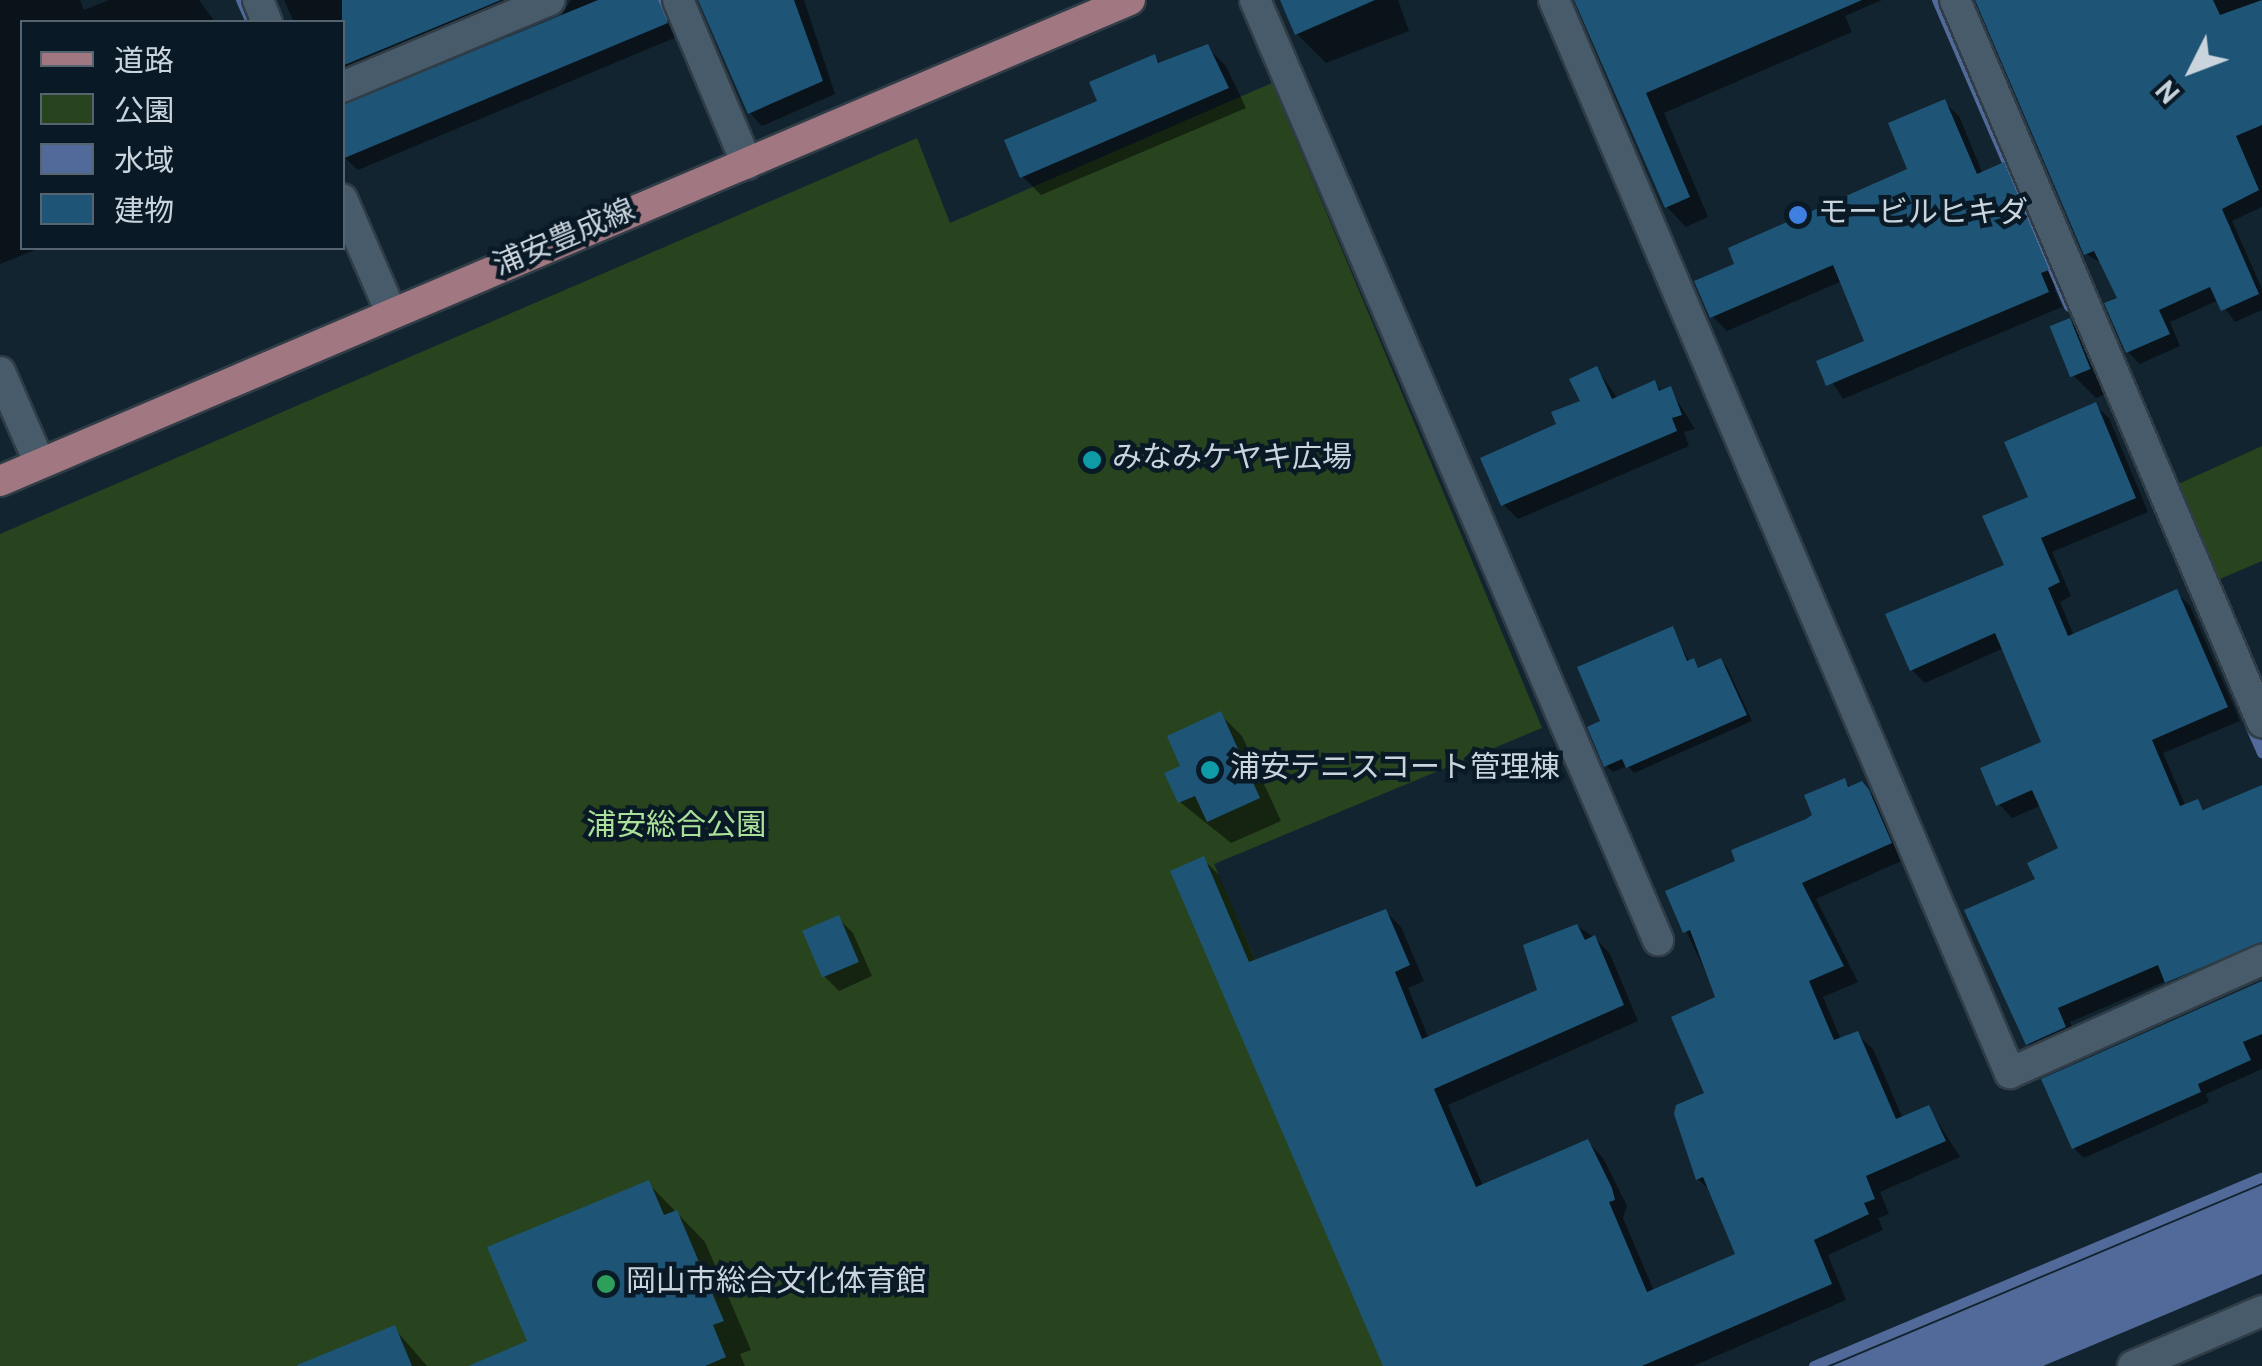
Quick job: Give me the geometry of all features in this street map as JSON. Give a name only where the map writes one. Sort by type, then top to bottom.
[{"type":"main road","name":"浦安豊成線","points":[[0,480],[747,164],[1112,4]]},
{"type":"street","points":[[345,86],[550,0]]},
{"type":"street","points":[[678,0],[747,164]]},
{"type":"street","points":[[1255,0],[1658,940]]},
{"type":"street","points":[[1554,0],[2010,1073],[2262,960]]},
{"type":"street","points":[[1956,0],[2262,722]]},
{"type":"street","points":[[345,206],[391,312]]},
{"type":"street","points":[[0,372],[40,464]]},
{"type":"street","points":[[2133,1366],[2262,1311]]},
{"type":"green space","name":"浦安総合公園","points":[[1272,83],[1542,728],[1214,864],[1431,1366],[0,1366],[0,534],[917,138],[950,223]]},
{"type":"green space","points":[[2262,446],[2262,561],[2213,582],[2174,486]]},
{"type":"water","points":[[2262,1185],[2262,1274],[2043,1366],[1832,1366]]},
{"type":"building","points":[[342,0],[501,0],[345,65]]},
{"type":"building","points":[[598,0],[658,0],[668,23],[345,158],[345,104]]},
{"type":"building","points":[[698,0],[794,0],[823,81],[748,114]]},
{"type":"building","points":[[1280,0],[1375,0],[1295,35]]},
{"type":"building","points":[[1574,0],[1862,0],[1646,93],[1690,197],[1665,208]]},
{"type":"building","points":[[1975,0],[2213,0],[2220,15],[2262,0],[2262,125],[2236,136],[2259,190],[2222,209],[2259,294],[2221,311],[2210,287],[2159,310],[2170,334],[2126,353],[2104,303],[2117,298],[2094,251],[2084,255]]},
{"type":"building","points":[[1208,44],[1229,88],[1020,178],[1004,140],[1097,101],[1089,82],[1155,54],[1158,63]]},
{"type":"building","points":[[1945,99],[1977,174],[2004,162],[2049,270],[2041,273],[2049,292],[1826,386],[1816,361],[1864,341],[1833,265],[1710,318],[1694,281],[1734,264],[1728,248],[1907,169],[1888,123]]},
{"type":"building","points":[[2070,318],[2091,369],[2070,377],[2050,326]]},
{"type":"building","points":[[1597,366],[1612,399],[1655,380],[1659,391],[1671,386],[1682,415],[1672,418],[1677,431],[1501,506],[1480,458],[1556,424],[1551,412],[1580,401],[1569,379]]},
{"type":"building","points":[[2096,402],[2136,498],[2041,538],[2060,582],[2048,588],[2068,636],[2177,589],[2228,707],[2152,740],[2180,806],[2198,799],[2203,810],[2262,785],[2262,942],[2165,983],[2158,965],[2058,1008],[2066,1027],[2026,1045],[1964,910],[2035,879],[2027,863],[2058,848],[2032,790],[1996,806],[1980,768],[2041,742],[1995,633],[1910,671],[1885,614],[2004,565],[1982,516],[2028,497],[2004,442]]},
{"type":"building","points":[[1673,626],[1687,661],[1694,658],[1698,668],[1721,658],[1747,715],[1626,768],[1622,759],[1604,767],[1587,727],[1600,721],[1577,667]]},
{"type":"building","name":"浦安テニスコート管理棟","points":[[1221,711],[1260,798],[1207,822],[1195,796],[1178,803],[1164,773],[1180,766],[1167,736]]},
{"type":"building","points":[[1845,778],[1848,787],[1862,781],[1869,790],[1892,843],[1802,883],[1844,966],[1809,981],[1834,1040],[1858,1031],[1896,1119],[1929,1105],[1946,1141],[1866,1176],[1875,1199],[1864,1203],[1869,1214],[1814,1240],[1832,1284],[1642,1366],[1383,1366],[1170,871],[1204,856],[1249,962],[1386,909],[1410,965],[1395,972],[1422,1039],[1537,990],[1523,945],[1577,924],[1585,940],[1595,935],[1624,1005],[1434,1089],[1476,1187],[1588,1139],[1612,1188],[1615,1200],[1609,1202],[1647,1292],[1735,1254],[1703,1177],[1696,1180],[1674,1114],[1676,1105],[1704,1093],[1671,1017],[1715,997],[1690,930],[1683,933],[1665,891],[1735,861],[1731,850],[1806,819],[1812,815],[1804,795]]},
{"type":"building","points":[[839,915],[859,962],[822,978],[802,931]]},
{"type":"building","points":[[2262,981],[2262,1034],[2243,1042],[2251,1060],[2198,1084],[2201,1092],[2072,1149],[2041,1079]]},
{"type":"building","name":"岡山市総合文化体育館","points":[[649,1180],[664,1215],[677,1210],[724,1321],[713,1325],[726,1357],[705,1366],[468,1366],[527,1341],[487,1247]]},
{"type":"building","points":[[395,1325],[412,1366],[297,1366],[297,1365]]},
{"type":"waterway","points":[[241,0],[250,20]]},
{"type":"waterway","points":[[660,0],[667,16]]},
{"type":"waterway","points":[[1937,0],[2069,307]]},
{"type":"waterway","points":[[2250,726],[2262,753]]},
{"type":"waterway","points":[[1814,1366],[2262,1178]]},
{"type":"place","name":"モービルヒキダ","points":[[1798,215]]},
{"type":"place","name":"みなみケヤキ広場","points":[[1092,460]]},
{"type":"place","name":"浦安テニスコート管理棟","points":[[1210,770]]},
{"type":"place","name":"岡山市総合文化体育館","points":[[606,1284]]}]
